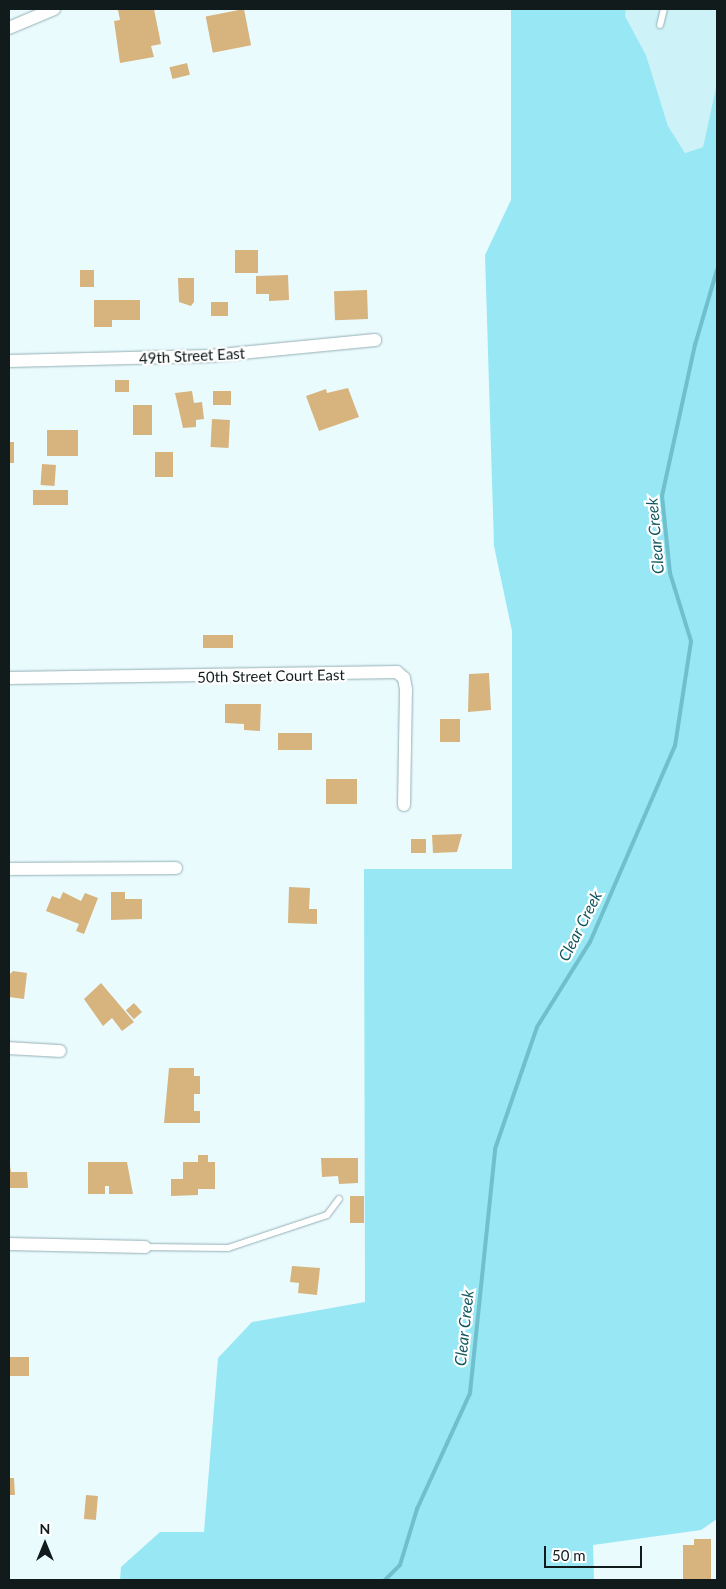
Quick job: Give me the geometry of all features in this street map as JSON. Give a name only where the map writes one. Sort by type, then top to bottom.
[{"type":"street","points":[[9,28],[54,9]]},
{"type":"street","name":"49th Street East","points":[[9,361],[210,356],[375,340]]},
{"type":"street","name":"50th Street Court East","points":[[9,678],[399,673],[406,689],[404,805]]},
{"type":"street","points":[[9,868],[176,868]]},
{"type":"street","points":[[9,1048],[60,1051]]},
{"type":"street","points":[[9,1244],[145,1247]]},
{"type":"lane","points":[[660,24],[664,9]]},
{"type":"lane","points":[[145,1247],[228,1248],[327,1215],[339,1199]]},
{"type":"shaded area","points":[[511,9],[626,9],[625,16],[646,55],[668,126],[685,153],[703,147],[717,83],[717,1519],[701,1530],[593,1545],[594,1580],[120,1580],[121,1567],[160,1532],[204,1532],[218,1358],[252,1322],[365,1302],[364,869],[512,869],[512,631],[494,546],[485,255],[511,200]]},
{"type":"shaded area","points":[[626,9],[717,9],[717,83],[703,147],[685,153],[668,126],[646,55],[625,16]]},
{"type":"building","points":[[154,9],[161,44],[151,46],[154,57],[120,63],[114,21],[120,20],[118,10]]},
{"type":"building","points":[[244,9],[251,45],[213,53],[206,16]]},
{"type":"building","points":[[187,63],[190,75],[172,79],[170,67]]},
{"type":"building","points":[[235,250],[258,250],[258,273],[235,273]]},
{"type":"building","points":[[80,270],[94,270],[94,287],[80,287]]},
{"type":"building","points":[[288,275],[289,300],[269,301],[269,294],[256,294],[256,276]]},
{"type":"building","points":[[178,278],[194,278],[194,302],[191,306],[179,302]]},
{"type":"building","points":[[367,290],[368,319],[335,320],[334,291]]},
{"type":"building","points":[[94,300],[140,300],[140,320],[112,320],[112,327],[94,327]]},
{"type":"building","points":[[211,302],[228,302],[228,316],[211,316]]},
{"type":"building","points":[[115,380],[129,380],[129,392],[115,392]]},
{"type":"building","points":[[348,388],[359,417],[319,431],[306,396],[326,389],[327,393]]},
{"type":"building","points":[[192,391],[194,403],[202,402],[204,419],[196,420],[196,427],[183,428],[175,393]]},
{"type":"building","points":[[213,391],[231,391],[231,405],[213,405]]},
{"type":"building","points":[[133,405],[152,405],[152,435],[133,435]]},
{"type":"building","points":[[212,419],[230,420],[229,448],[211,447]]},
{"type":"building","points":[[47,430],[78,430],[78,456],[47,456]]},
{"type":"building","points":[[9,442],[14,442],[14,463],[9,463]]},
{"type":"building","points":[[155,452],[173,452],[173,477],[155,477]]},
{"type":"building","points":[[42,464],[56,465],[55,486],[41,485]]},
{"type":"building","points":[[33,490],[68,490],[68,505],[33,505]]},
{"type":"building","points":[[203,635],[233,635],[233,648],[203,648]]},
{"type":"building","points":[[489,673],[491,710],[468,712],[469,674]]},
{"type":"building","points":[[225,704],[261,704],[260,731],[244,730],[244,724],[225,723]]},
{"type":"building","points":[[440,719],[460,719],[460,742],[440,742]]},
{"type":"building","points":[[278,733],[312,733],[312,750],[278,750]]},
{"type":"building","points":[[326,779],[357,779],[357,804],[326,804]]},
{"type":"building","points":[[462,834],[457,852],[433,853],[432,835]]},
{"type":"building","points":[[411,839],[426,839],[426,853],[411,853]]},
{"type":"building","points":[[289,887],[310,888],[309,909],[317,909],[317,924],[288,923]]},
{"type":"building","points":[[63,892],[81,901],[85,893],[98,898],[84,934],[76,931],[79,924],[46,911],[52,896],[60,899]]},
{"type":"building","points":[[111,892],[125,892],[125,899],[142,899],[142,919],[111,920]]},
{"type":"building","points":[[13,971],[27,973],[24,999],[9,997],[9,975]]},
{"type":"building","points":[[101,983],[134,1022],[122,1031],[112,1018],[103,1026],[84,999]]},
{"type":"building","points":[[134,1003],[142,1012],[134,1019],[126,1010]]},
{"type":"building","points":[[169,1068],[194,1068],[194,1076],[200,1076],[200,1094],[194,1094],[194,1111],[200,1111],[200,1123],[164,1123]]},
{"type":"building","points":[[198,1155],[208,1155],[208,1162],[215,1162],[215,1189],[198,1189],[198,1195],[171,1196],[171,1179],[183,1179],[183,1162],[198,1162]]},
{"type":"building","points":[[321,1158],[358,1158],[358,1183],[339,1184],[338,1176],[322,1177]]},
{"type":"building","points":[[9,1160],[11,1172],[27,1172],[28,1188],[9,1188]]},
{"type":"building","points":[[88,1162],[127,1162],[133,1194],[109,1194],[109,1186],[105,1186],[105,1194],[88,1194]]},
{"type":"building","points":[[350,1196],[364,1196],[364,1223],[350,1223]]},
{"type":"building","points":[[292,1266],[320,1268],[317,1295],[298,1293],[299,1283],[290,1282]]},
{"type":"building","points":[[9,1357],[29,1357],[29,1376],[9,1376]]},
{"type":"building","points":[[9,1478],[14,1478],[15,1495],[9,1495]]},
{"type":"building","points":[[86,1495],[98,1496],[96,1520],[84,1519]]},
{"type":"building","points":[[694,1539],[711,1539],[711,1580],[683,1580],[683,1545],[694,1545]]},
{"type":"waterway","name":"Clear Creek","points":[[385,1580],[400,1565],[417,1509],[470,1393],[495,1149],[537,1027],[590,942],[675,746],[691,641],[670,573],[662,496],[695,345],[717,270]]}]
